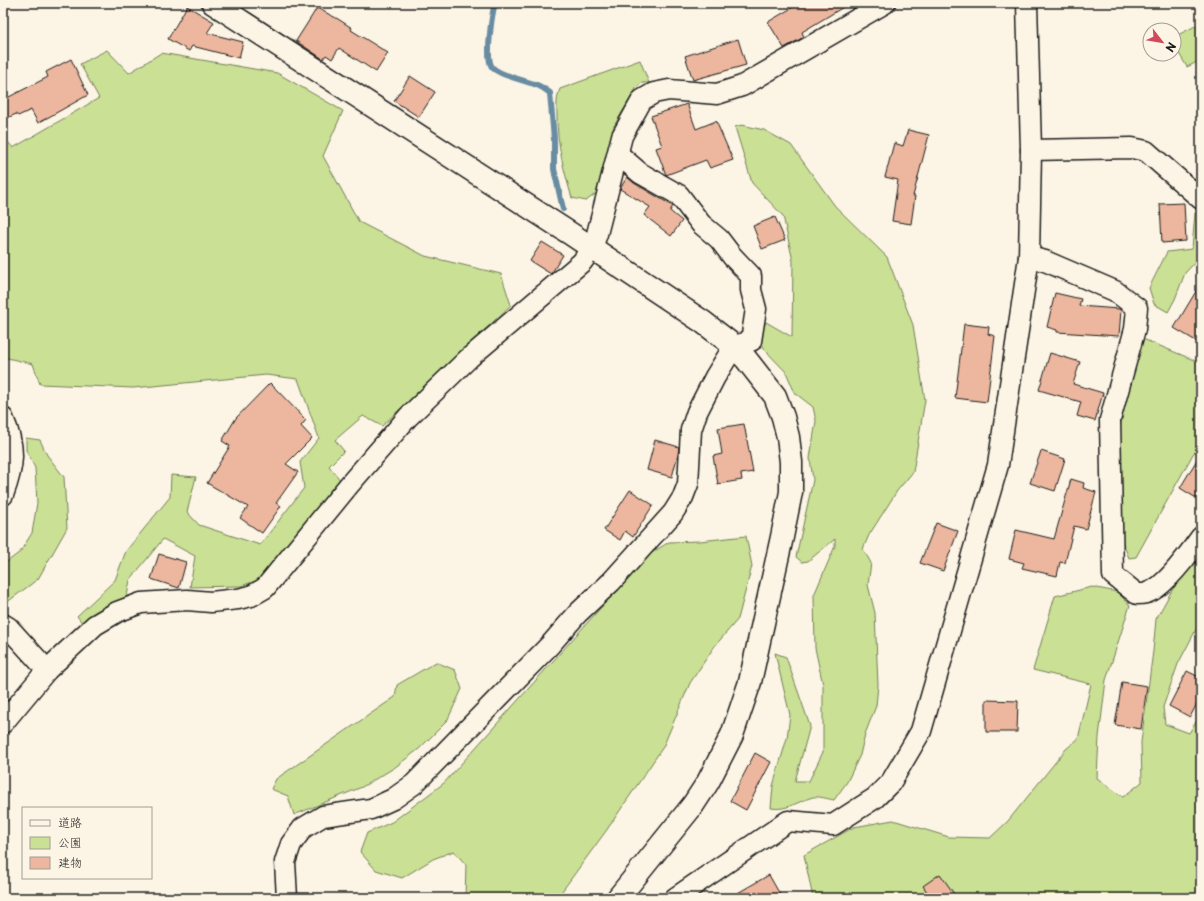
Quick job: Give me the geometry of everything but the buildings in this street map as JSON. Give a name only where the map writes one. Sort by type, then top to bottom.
[{"type":"street","points":[[213,3],[592,248],[703,322],[734,346],[775,396],[783,417],[788,437],[791,462],[791,492],[750,682],[732,735],[708,782],[693,805],[618,898]]},
{"type":"street","points":[[3,723],[47,670],[94,625],[117,612],[141,603],[187,600],[211,602],[238,599],[251,596],[265,588],[349,485],[408,417],[470,358],[582,262],[592,248],[598,234],[603,208],[622,136],[642,100],[654,93],[670,90],[717,94],[742,86],[885,3]]},
{"type":"street","points":[[675,898],[788,821],[833,825],[875,798],[891,782],[921,731],[998,465],[1029,257],[1031,150],[1027,3]]},
{"type":"street","points":[[1031,150],[1132,148],[1146,152],[1201,199]]},
{"type":"street","points":[[287,898],[285,862],[291,844],[303,828],[323,816],[371,809],[392,799],[414,784],[550,645],[578,613],[611,582],[674,513],[683,498],[688,484],[692,430],[697,412],[715,377],[734,346],[751,341],[756,309],[751,290],[751,276],[718,239],[701,224],[679,195],[640,174],[618,154]]},
{"type":"street","points":[[1029,257],[1045,261],[1115,291],[1137,308],[1135,329],[1110,420],[1113,575],[1137,594],[1150,592],[1168,578],[1189,554],[1201,537]]},
{"type":"street","points":[[3,418],[11,444],[12,462],[3,495]]},
{"type":"street","points":[[3,624],[8,627],[47,670]]},
{"type":"green space","points":[[1201,23],[1201,60],[1187,67],[1182,59],[1182,33]]},
{"type":"green space","points":[[107,50],[129,73],[161,53],[277,73],[343,111],[323,156],[359,222],[425,256],[501,274],[511,305],[382,426],[363,416],[335,440],[344,451],[329,466],[341,481],[261,579],[241,586],[190,587],[195,556],[163,539],[130,580],[127,596],[83,624],[77,616],[115,580],[126,551],[170,497],[171,475],[196,477],[187,512],[199,525],[260,545],[304,488],[300,462],[319,438],[298,379],[266,375],[133,388],[40,384],[33,364],[3,357],[3,136],[13,148],[99,98],[80,64]]},
{"type":"green space","points":[[640,60],[649,83],[642,83],[637,87],[614,126],[598,192],[586,201],[572,198],[558,137],[557,102],[560,89]]},
{"type":"green space","points":[[742,125],[764,130],[791,145],[835,206],[887,257],[913,325],[925,400],[913,472],[897,491],[869,535],[863,549],[871,563],[868,585],[875,613],[878,685],[876,706],[865,734],[860,755],[847,782],[834,800],[813,797],[787,807],[777,809],[771,808],[773,786],[787,738],[790,715],[775,653],[786,657],[810,726],[795,781],[809,781],[823,752],[823,685],[815,648],[814,595],[835,546],[835,539],[808,561],[802,562],[796,557],[813,480],[810,458],[816,421],[813,407],[795,393],[786,372],[765,350],[759,337],[766,322],[792,337],[793,261],[783,216],[752,183],[735,127]]},
{"type":"green space","points":[[1195,213],[1201,217],[1201,256],[1185,273],[1175,299],[1168,312],[1154,304],[1149,288],[1167,252],[1192,249]]},
{"type":"green space","points":[[1143,339],[1201,363],[1201,446],[1193,454],[1136,557],[1129,558],[1119,533],[1117,447],[1123,411]]},
{"type":"green space","points":[[26,438],[40,440],[47,455],[64,477],[67,528],[38,579],[6,603],[3,603],[3,565],[20,552],[32,533],[37,503],[35,468],[26,450]]},
{"type":"green space","points":[[746,536],[752,566],[738,619],[714,647],[690,683],[663,747],[606,831],[557,898],[465,898],[466,865],[454,851],[433,859],[402,878],[376,870],[360,852],[367,833],[392,822],[444,783],[647,556],[669,542],[700,541]]},
{"type":"green space","points":[[1201,556],[1201,620],[1178,664],[1163,707],[1165,724],[1189,733],[1201,714],[1201,898],[813,898],[804,855],[854,827],[893,820],[949,837],[990,838],[1008,821],[1066,749],[1078,739],[1091,684],[1033,670],[1055,596],[1092,587],[1117,592],[1130,605],[1106,680],[1099,737],[1097,778],[1123,797],[1142,782],[1141,742],[1156,619],[1176,583]]},
{"type":"green space","points":[[436,662],[455,670],[462,689],[447,721],[419,749],[394,768],[362,787],[294,815],[288,796],[271,789],[276,779],[395,697],[397,685]]},
{"type":"waterway","points":[[495,3],[489,46],[489,55],[492,67],[500,73],[539,86],[550,93],[554,139],[554,169],[563,209]]}]
